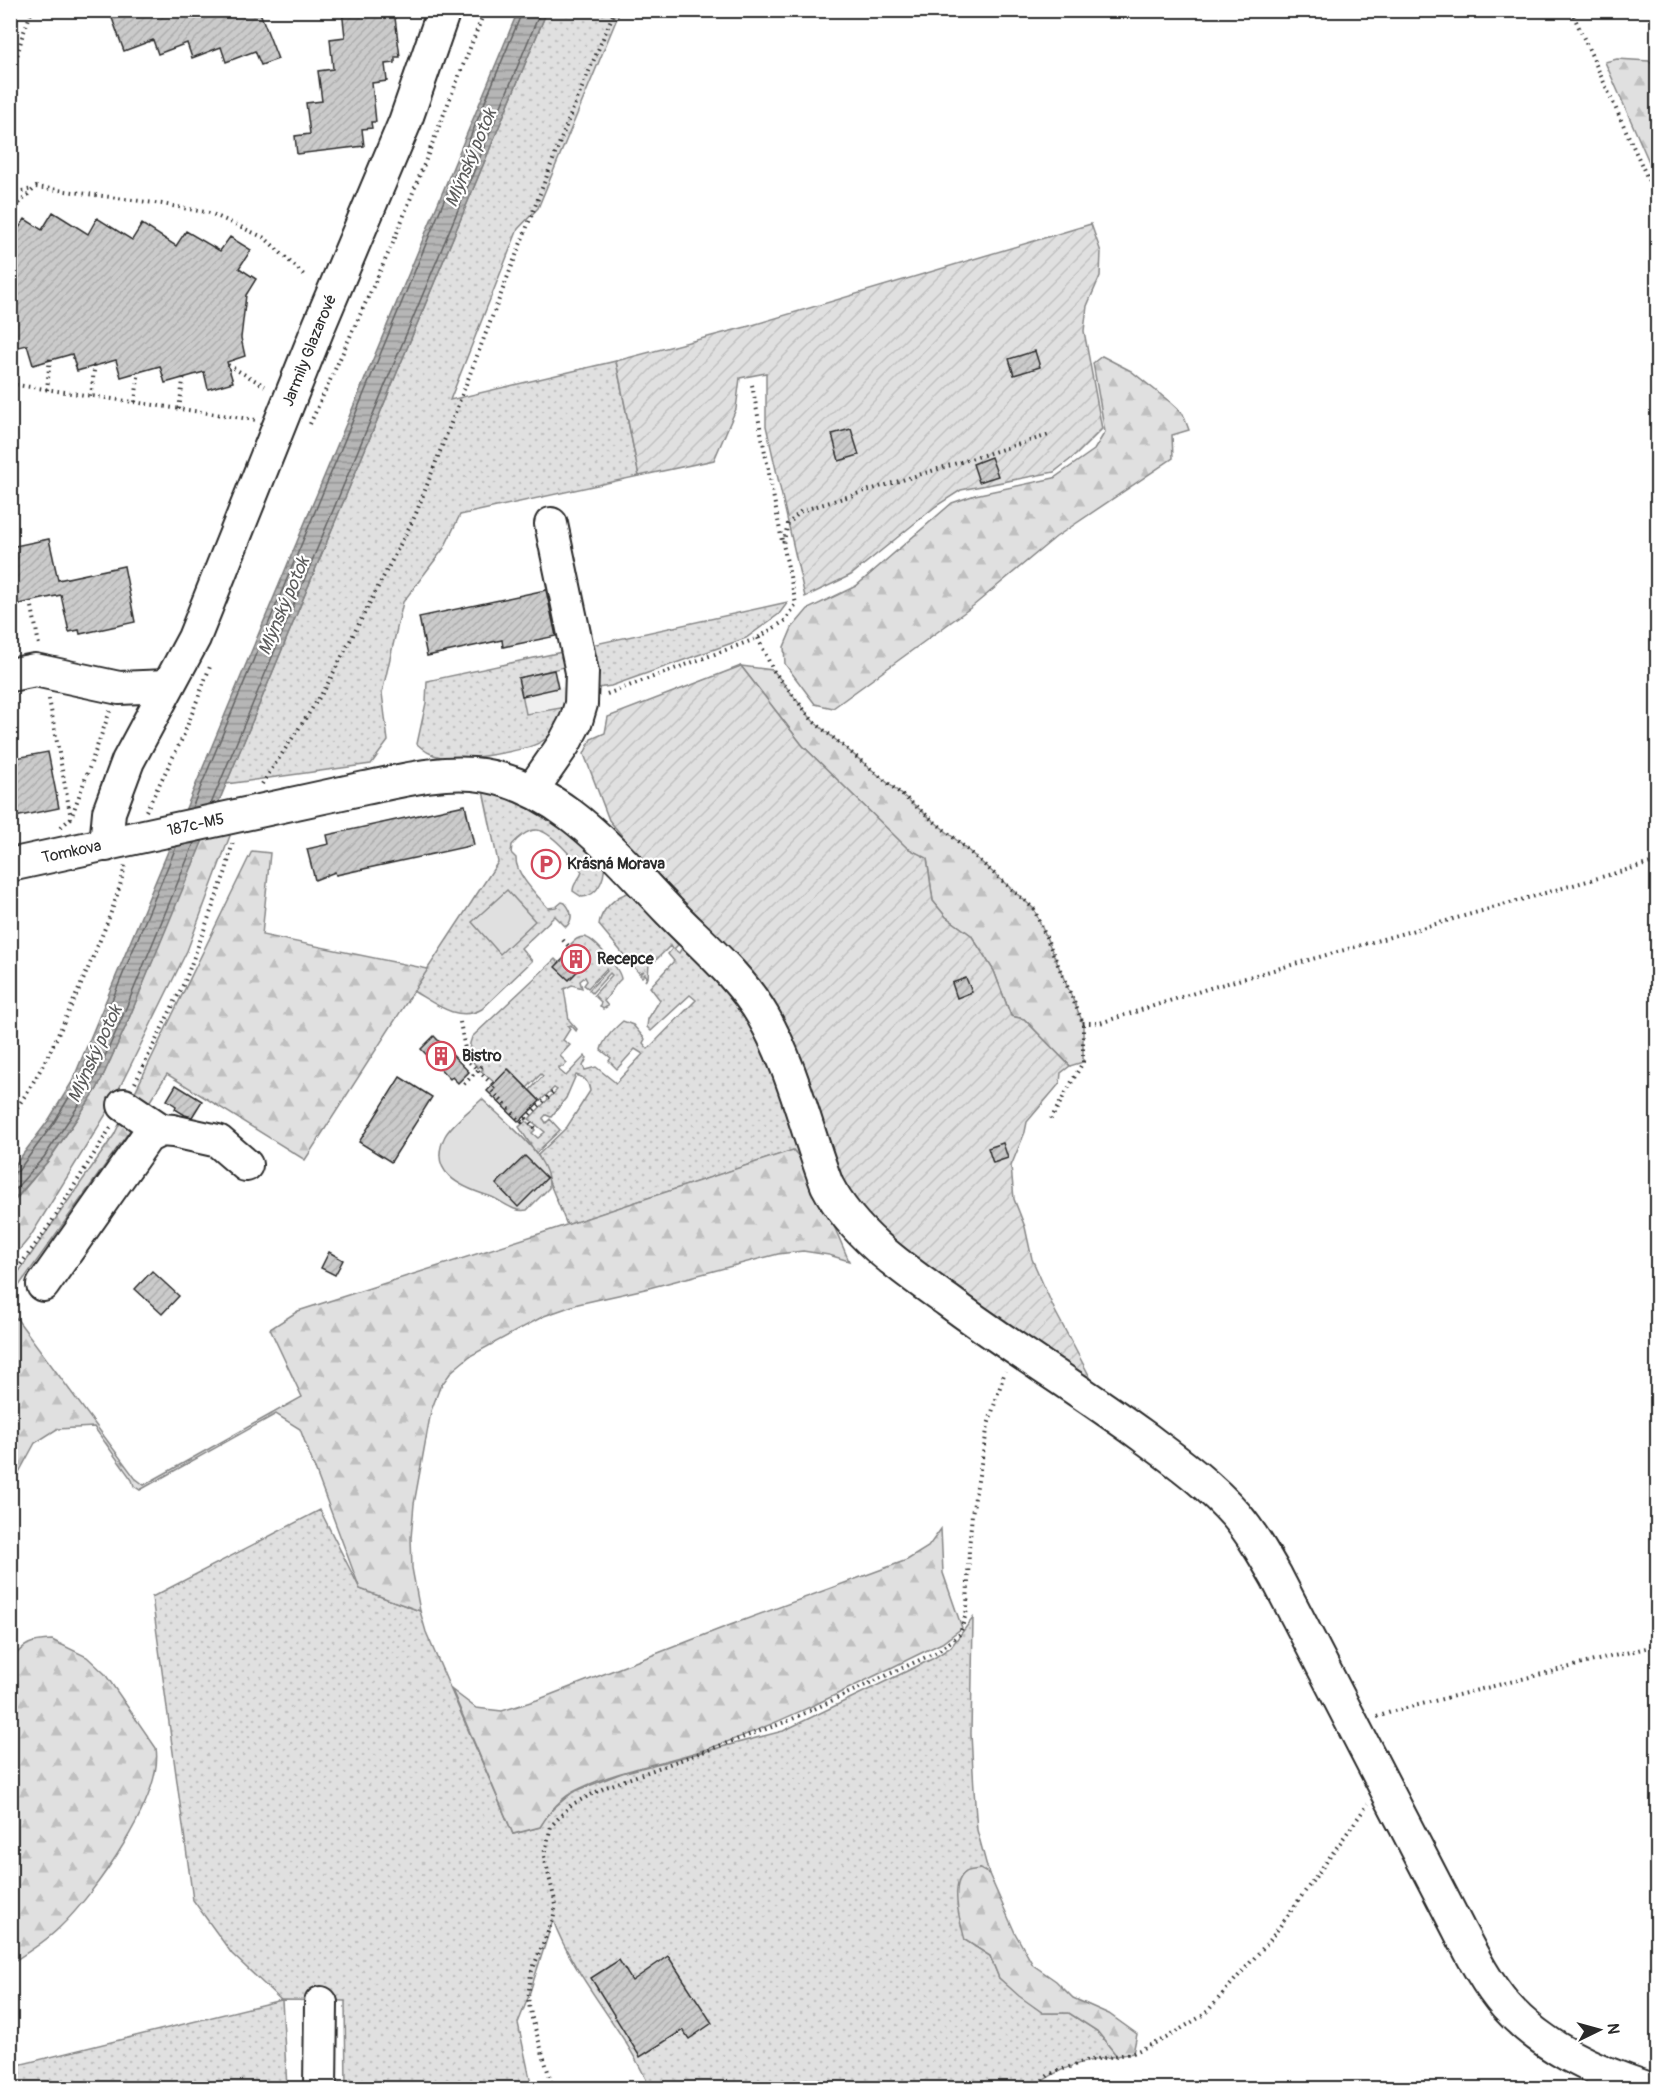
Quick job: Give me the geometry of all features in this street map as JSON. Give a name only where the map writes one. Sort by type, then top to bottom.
[{"type":"street","name":"Jarmily Glazarové","points":[[133,838],[107,821],[113,797],[128,761],[166,686],[194,638],[293,427],[319,326],[405,122],[444,10]]},
{"type":"street","points":[[532,790],[564,744],[576,721],[581,704],[582,672],[551,524]]},
{"type":"street","points":[[10,675],[35,670],[119,688],[166,686]]},
{"type":"street","name":"187c-M5","points":[[133,838],[365,788],[443,774],[473,774],[499,779],[532,790],[563,809],[593,833],[749,995],[776,1043],[827,1185],[851,1219],[904,1269],[1165,1452],[1236,1515],[1276,1576],[1475,1959],[1505,2005],[1533,2032],[1566,2054],[1647,2088]]},
{"type":"street","name":"Tomkova","points":[[10,865],[133,838]]},
{"type":"street","points":[[124,1105],[161,1130],[218,1141],[246,1165]]},
{"type":"street","points":[[43,1285],[147,1137],[161,1130]]},
{"type":"street","points":[[320,2088],[321,2003]]},
{"type":"path","points":[[10,84],[32,10]]},
{"type":"path","points":[[10,384],[293,427],[393,243],[485,10]]},
{"type":"path","points":[[10,1279],[49,1226],[124,1105],[185,981],[226,871],[239,816],[325,689],[415,516],[570,116],[615,10]]},
{"type":"path","points":[[1571,10],[1658,201]]},
{"type":"path","points":[[10,193],[36,187],[210,213],[265,238],[305,276]]},
{"type":"path","points":[[10,212],[33,189]]},
{"type":"path","points":[[47,390],[50,357]]},
{"type":"path","points":[[91,396],[95,362]]},
{"type":"path","points":[[228,365],[265,386]]},
{"type":"path","points":[[135,402],[139,369]]},
{"type":"path","points":[[179,409],[184,374]]},
{"type":"path","points":[[581,704],[758,638],[786,620],[796,604],[752,385]]},
{"type":"path","points":[[783,544],[788,524],[801,511],[1052,434]]},
{"type":"path","points":[[31,601],[71,818]]},
{"type":"path","points":[[758,638],[773,670],[813,722],[945,830],[1035,909],[1083,1023],[1083,1062],[1051,1119]]},
{"type":"path","points":[[10,1117],[37,1077],[69,1012],[108,918],[133,838],[183,736],[214,657]]},
{"type":"path","points":[[53,829],[63,826],[71,818],[119,688]]},
{"type":"path","points":[[1083,1023],[1100,1023],[1210,988],[1658,861]]},
{"type":"path","points":[[563,940],[572,950]]},
{"type":"path","points":[[460,1022],[465,1056],[495,1087],[491,1090],[520,1121],[555,1090]]},
{"type":"path","points":[[464,1084],[484,1064]]},
{"type":"path","points":[[526,1118],[536,1129]]},
{"type":"path","points":[[553,2088],[528,1998],[531,1973],[553,1919],[556,1905],[544,1856],[551,1826],[571,1805],[606,1787],[788,1721],[938,1652],[960,1634],[967,1610],[972,1514],[988,1425],[1005,1370],[1016,1349]]},
{"type":"path","points":[[1354,1726],[1394,1711],[1658,1645]]},
{"type":"path","points":[[1033,2088],[1050,2074],[1084,2061],[1133,2053],[1166,2038],[1206,2014],[1270,1940],[1374,1797],[1387,1789]]},
{"type":"shaded area","points":[[563,687],[567,707],[526,714],[522,696]]},
{"type":"green space","points":[[547,11],[620,11],[538,208],[518,229],[450,400],[616,361],[639,476],[460,515],[444,548],[403,602],[382,693],[388,741],[371,764],[226,784]]},
{"type":"green space","points":[[1617,59],[1649,61],[1657,69],[1657,180],[1605,62]]},
{"type":"green space","points":[[1091,224],[1101,252],[1100,276],[1087,306],[1084,331],[1102,429],[1076,455],[1054,472],[961,490],[936,506],[851,575],[805,597],[766,426],[766,373],[740,378],[736,409],[714,460],[639,476],[616,361],[746,327]]},
{"type":"green space","points":[[1102,356],[1131,371],[1183,414],[1189,430],[1172,435],[1173,458],[1056,537],[973,606],[833,708],[815,704],[785,664],[784,647],[792,628],[808,609],[856,586],[952,503],[975,495],[1054,478],[1094,450],[1105,432],[1093,363]]},
{"type":"green space","points":[[788,602],[779,614],[746,638],[611,686],[598,688],[591,645]]},
{"type":"green space","points":[[562,652],[564,667],[519,678],[526,714],[567,707],[561,721],[544,740],[510,752],[463,758],[434,755],[417,744],[426,703],[427,681]]},
{"type":"green space","points":[[741,666],[773,670],[813,721],[953,837],[1034,909],[1083,1023],[1083,1062],[1070,1066],[1024,1019],[1011,1016],[994,971],[971,935],[946,917],[933,901],[927,859],[907,848],[803,746]]},
{"type":"green space","points":[[741,666],[803,746],[907,848],[927,858],[933,901],[946,917],[971,935],[994,971],[1011,1016],[1024,1019],[1070,1066],[1061,1073],[1060,1083],[1027,1122],[1011,1166],[1014,1199],[1025,1227],[1032,1259],[1055,1311],[1098,1392],[885,1238],[842,1189],[679,896],[637,854],[609,820],[584,754],[591,739],[605,733],[608,717]]},
{"type":"green space","points":[[482,786],[532,803],[604,861],[604,867],[597,889],[588,896],[582,897],[573,891],[582,872],[555,840],[542,831],[533,830],[512,845],[511,853],[516,858],[519,871],[528,884],[548,908],[556,907],[562,902],[565,903],[571,912],[571,918],[566,927],[555,916],[521,948],[532,961],[482,1009],[464,1014],[446,1010],[413,991],[498,862]]},
{"type":"green space","points":[[231,833],[187,951],[108,1111],[30,1237],[11,1260],[11,1205],[49,1160],[97,1089],[125,1028],[202,839]]},
{"type":"green space","points":[[252,851],[270,853],[262,935],[428,969],[305,1160],[167,1074],[143,1112],[11,1297],[11,1283],[114,1135]]},
{"type":"green space","points":[[507,890],[535,921],[500,954],[472,922]]},
{"type":"green space","points":[[631,892],[678,935],[674,940],[678,945],[674,949],[679,953],[682,948],[689,955],[698,955],[751,1016],[809,1168],[793,1150],[567,1225],[538,1155],[567,1127],[590,1091],[588,1083],[576,1075],[566,1098],[551,1117],[546,1115],[543,1118],[546,1123],[550,1119],[560,1130],[536,1153],[519,1127],[526,1121],[535,1130],[532,1133],[538,1138],[545,1132],[529,1119],[557,1090],[554,1088],[540,1101],[530,1090],[543,1076],[541,1074],[527,1088],[509,1069],[495,1083],[481,1071],[483,1069],[480,1066],[478,1068],[475,1065],[470,1054],[470,1046],[472,1037],[555,959],[559,963],[556,967],[569,980],[588,960],[571,944],[578,938],[584,937],[606,955],[620,974],[621,979],[604,1001],[608,1006],[603,1009],[600,1006],[601,1002],[594,995],[612,975],[610,973],[592,993],[589,990],[607,971],[606,969],[588,988],[584,985],[587,981],[585,977],[580,981],[582,988],[572,985],[564,989],[569,1020],[577,1029],[576,1031],[571,1025],[568,1026],[570,1029],[563,1040],[570,1045],[560,1056],[567,1063],[559,1067],[559,1070],[566,1076],[585,1056],[587,1058],[583,1066],[585,1070],[596,1067],[616,1083],[643,1054],[635,1049],[617,1069],[609,1061],[611,1058],[601,1050],[613,1031],[623,1021],[633,1025],[645,1039],[643,1043],[648,1049],[696,1000],[690,995],[651,1031],[647,1027],[648,1019],[660,1000],[650,987],[674,961],[668,954],[672,949],[670,946],[652,964],[649,963],[648,978],[645,981],[647,977],[645,974],[642,977],[640,975],[644,971],[639,973],[599,925],[602,914],[610,904],[620,896]]},
{"type":"green space","points":[[482,1099],[524,1139],[542,1163],[548,1176],[549,1188],[527,1210],[517,1210],[467,1188],[449,1176],[443,1168],[440,1159],[445,1136],[457,1121]]},
{"type":"green space","points":[[793,1150],[809,1168],[849,1261],[803,1251],[778,1254],[578,1304],[544,1316],[470,1356],[452,1371],[440,1387],[431,1411],[414,1504],[411,1538],[412,1568],[420,1611],[360,1589],[300,1429],[276,1414],[140,1490],[134,1486],[94,1427],[57,1429],[35,1443],[11,1487],[11,1311],[135,1478],[144,1485],[302,1397],[270,1329],[298,1311]]},
{"type":"green space","points":[[320,1510],[360,1589],[420,1611],[426,1632],[513,1834],[540,1827],[549,1812],[573,1792],[622,1773],[783,1731],[934,1658],[951,1647],[973,1618],[971,1734],[974,1790],[977,1830],[989,1874],[980,1869],[965,1940],[990,1956],[999,1978],[1043,2013],[1069,2013],[1097,2031],[1117,2056],[1072,2066],[1053,2074],[1033,2088],[650,2088],[640,2066],[574,1963],[553,1920],[518,2023],[532,2088],[346,2088],[345,2001],[282,2000],[287,2088],[11,2088],[10,2067],[281,2000],[232,1954],[193,1900],[152,1597]]},
{"type":"green space","points":[[941,1529],[943,1573],[962,1628],[942,1643],[772,1724],[713,1747],[611,1776],[579,1789],[556,1805],[540,1827],[513,1834],[452,1690],[476,1708],[502,1711],[537,1700],[907,1560],[928,1547]]},
{"type":"green space","points":[[52,1640],[87,1657],[105,1674],[156,1748],[156,1768],[138,1818],[124,1844],[90,1893],[54,1933],[11,1963],[11,1660],[28,1644]]},
{"type":"green space","points":[[980,1869],[989,1874],[1015,1933],[1033,1965],[1056,1981],[1073,1998],[1109,2014],[1137,2034],[1133,2053],[1117,2056],[1097,2031],[1069,2013],[1043,2013],[999,1978],[990,1956],[965,1940],[957,1904],[958,1885],[966,1872]]},
{"type":"water","name":"Mlýnský potok","points":[[518,11],[547,11],[125,1028],[97,1089],[48,1161],[11,1204],[11,1170],[48,1121],[72,1082]]},
{"type":"building","points":[[109,10],[259,10],[278,59],[261,65],[255,51],[226,62],[221,47],[192,58],[187,43],[158,54],[153,40],[124,51]]},
{"type":"building","points":[[342,10],[394,10],[400,57],[395,57],[395,63],[385,64],[387,81],[372,83],[376,122],[371,122],[372,128],[362,129],[364,146],[297,154],[295,136],[310,134],[306,103],[322,101],[318,71],[333,69],[330,39],[345,37]]},
{"type":"building","points":[[53,212],[88,234],[97,218],[132,240],[142,224],[176,246],[186,231],[220,251],[230,237],[251,250],[239,268],[256,279],[246,295],[241,338],[245,356],[227,362],[233,382],[208,389],[204,372],[165,383],[160,366],[121,377],[116,360],[77,371],[72,354],[33,365],[27,345],[10,349],[10,241],[25,219],[42,230]]},
{"type":"building","points":[[1035,351],[1040,367],[1014,375],[1009,359]]},
{"type":"building","points":[[851,429],[859,455],[839,461],[832,434]]},
{"type":"building","points":[[991,457],[998,476],[979,482],[973,464]]},
{"type":"building","points":[[49,539],[58,580],[124,566],[135,622],[80,634],[79,630],[69,632],[61,595],[10,606],[10,547]]},
{"type":"building","points":[[546,590],[556,636],[503,647],[502,640],[427,656],[419,617]]},
{"type":"building","points":[[554,670],[558,688],[522,696],[518,678]]},
{"type":"building","points":[[48,752],[59,808],[10,818],[10,759]]},
{"type":"building","points":[[465,805],[474,845],[336,875],[335,872],[315,880],[307,849],[329,844],[327,835]]},
{"type":"building","points":[[575,947],[588,960],[569,980],[555,967]]},
{"type":"building","points":[[966,978],[972,992],[957,998],[952,983]]},
{"type":"building","name":"Bistro","points":[[434,1036],[469,1072],[458,1083],[452,1077],[450,1079],[421,1049]]},
{"type":"building","points":[[508,1069],[540,1101],[519,1122],[487,1091]]},
{"type":"building","points":[[400,1077],[432,1097],[391,1162],[359,1142]]},
{"type":"building","points":[[176,1085],[202,1101],[192,1117],[175,1109],[176,1106],[167,1100]]},
{"type":"building","points":[[1003,1143],[1008,1158],[993,1163],[988,1148]]},
{"type":"building","points":[[525,1156],[547,1178],[518,1207],[496,1184]]},
{"type":"building","points":[[329,1252],[343,1260],[335,1275],[321,1268]]},
{"type":"building","points":[[152,1271],[179,1296],[162,1314],[135,1289]]},
{"type":"building","points":[[668,1956],[712,2023],[689,2039],[683,2030],[640,2057],[591,1978],[619,1960],[632,1981]]},
{"type":"place","name":"Krásná Morava","points":[[546,864]]},
{"type":"place","name":"Recepce","points":[[576,959]]},
{"type":"place","name":"Bistro","points":[[441,1056]]}]
